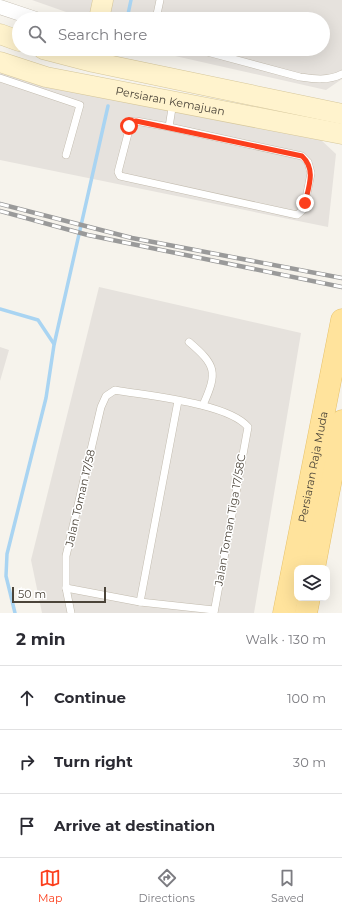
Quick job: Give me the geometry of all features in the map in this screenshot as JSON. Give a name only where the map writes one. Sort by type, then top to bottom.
[{"type":"main road","points":[[100,12],[103,0]]},
{"type":"main road","points":[[0,34],[12,38]]},
{"type":"main road","name":"Persiaran Kemajuan","points":[[94,56],[342,114]]},
{"type":"main road","name":"Persiaran Kemajuan","points":[[0,62],[46,76],[342,134]]},
{"type":"main road","name":"Persiaran Raja Muda","points":[[284,613],[341,327]]},
{"type":"main road","name":"Persiaran Raja Muda","points":[[315,565],[342,421]]},
{"type":"main road","points":[[306,613],[308,601]]},
{"type":"street","points":[[0,7],[15,12]]},
{"type":"lane","points":[[157,12],[160,0]]},
{"type":"lane","points":[[222,56],[300,77],[316,79],[334,78],[342,74]]},
{"type":"lane","points":[[0,78],[80,105],[66,155]]},
{"type":"lane","points":[[169,127],[173,101]]},
{"type":"lane","points":[[136,121],[169,127],[302,156],[308,162],[312,173],[304,208],[297,214],[120,176],[118,172],[131,122],[136,121]]},
{"type":"lane","points":[[140,602],[178,401],[203,405],[210,389],[214,374],[209,361],[189,342]]},
{"type":"lane","name":"Jalan Toman 17/58","points":[[71,613],[66,588],[66,556],[101,407],[106,396],[116,390],[178,401]]},
{"type":"lane","name":"Jalan Toman Tiga 17/58C","points":[[203,405],[235,416],[248,427],[214,612]]},
{"type":"lane","points":[[66,588],[140,602],[214,612]]},
{"type":"shaded area","points":[[32,0],[342,0],[342,79],[326,90],[175,56],[330,56],[330,12],[66,12]]},
{"type":"shaded area","points":[[0,70],[320,139],[336,154],[328,227],[0,160]]},
{"type":"shaded area","points":[[99,287],[301,333],[254,613],[42,613],[31,560]]},
{"type":"shaded area","points":[[0,347],[9,350],[0,381]]},
{"type":"waterway","points":[[128,12],[131,0]]},
{"type":"waterway","points":[[15,613],[6,576],[7,554],[46,398],[54,345],[108,106]]},
{"type":"waterway","points":[[0,309],[38,320],[54,344]]},
{"type":"railway","points":[[0,204],[132,238],[342,278]]},
{"type":"railway","points":[[0,211],[88,235],[342,287]]},
{"type":"route","points":[[129,126],[131,122],[136,121],[289,152],[302,156],[308,162],[312,173],[305,203]]}]
